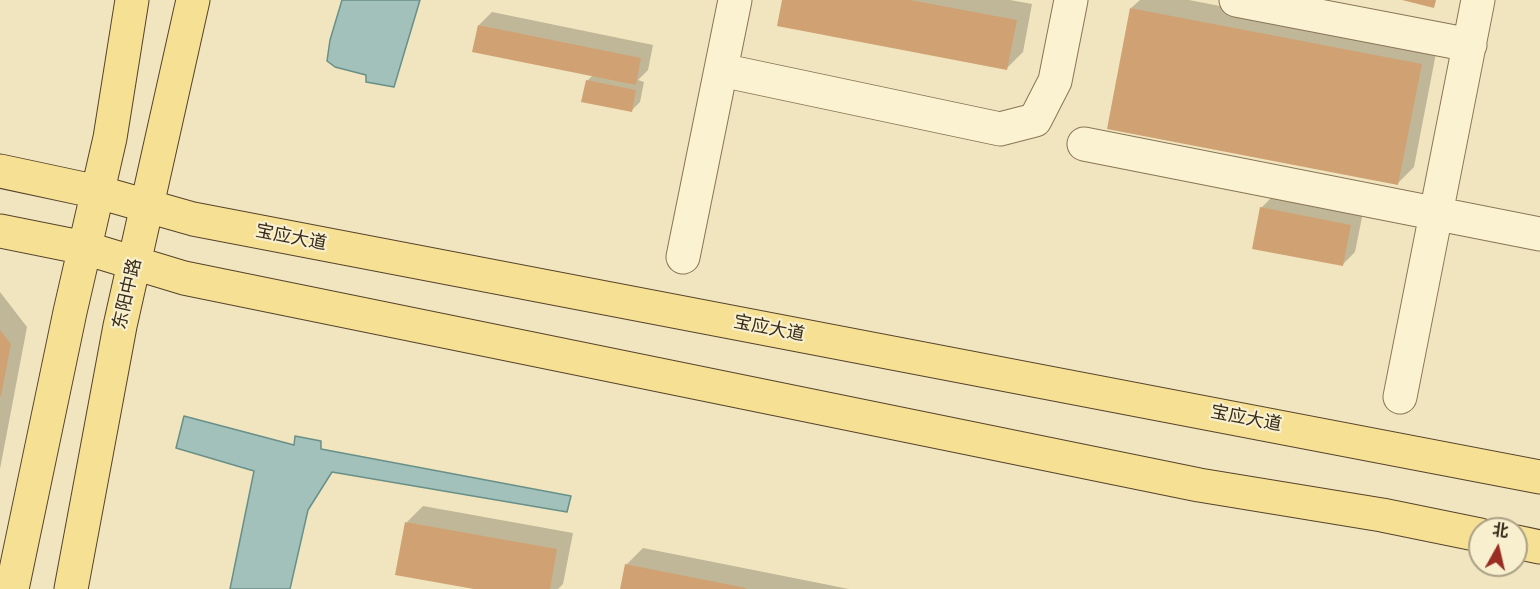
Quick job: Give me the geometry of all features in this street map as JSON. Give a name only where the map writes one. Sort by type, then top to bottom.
[{"type":"main road","points":[[12,589],[110,138],[132,0]]},
{"type":"main road","name":"东阳中路","points":[[71,589],[120,326],[149,205],[193,0]]},
{"type":"main road","name":"宝应大道","points":[[0,171],[98,192],[193,219],[1540,477]]},
{"type":"main road","points":[[0,231],[85,248],[184,278],[1175,480],[1382,515],[1468,533]]},
{"type":"lane","points":[[683,257],[735,0]]},
{"type":"lane","points":[[721,70],[1000,129],[1035,120],[1055,81],[1071,0]]},
{"type":"lane","points":[[1236,0],[1470,45]]},
{"type":"lane","points":[[1400,397],[1479,0]]},
{"type":"lane","points":[[1084,144],[1540,234]]},
{"type":"water","points":[[342,0],[420,0],[394,87],[366,82],[366,75],[335,67],[327,61],[330,40]]},
{"type":"water","points":[[184,416],[294,445],[295,436],[321,441],[321,449],[571,496],[567,512],[332,472],[308,510],[290,589],[230,589],[254,471],[176,448]]},
{"type":"building","points":[[782,0],[910,0],[1017,20],[1007,70],[777,26]]},
{"type":"building","points":[[1402,0],[1436,0],[1434,8]]},
{"type":"building","points":[[1130,8],[1422,64],[1398,185],[1107,129]]},
{"type":"building","points":[[478,25],[641,58],[636,85],[472,52]]},
{"type":"building","points":[[586,80],[636,90],[632,112],[581,102]]},
{"type":"building","points":[[1260,207],[1351,225],[1343,266],[1252,249]]},
{"type":"building","points":[[0,330],[11,344],[1,396],[0,396]]},
{"type":"building","points":[[405,522],[557,549],[550,589],[474,589],[395,575]]},
{"type":"building","points":[[625,564],[746,588],[746,589],[620,589]]}]
